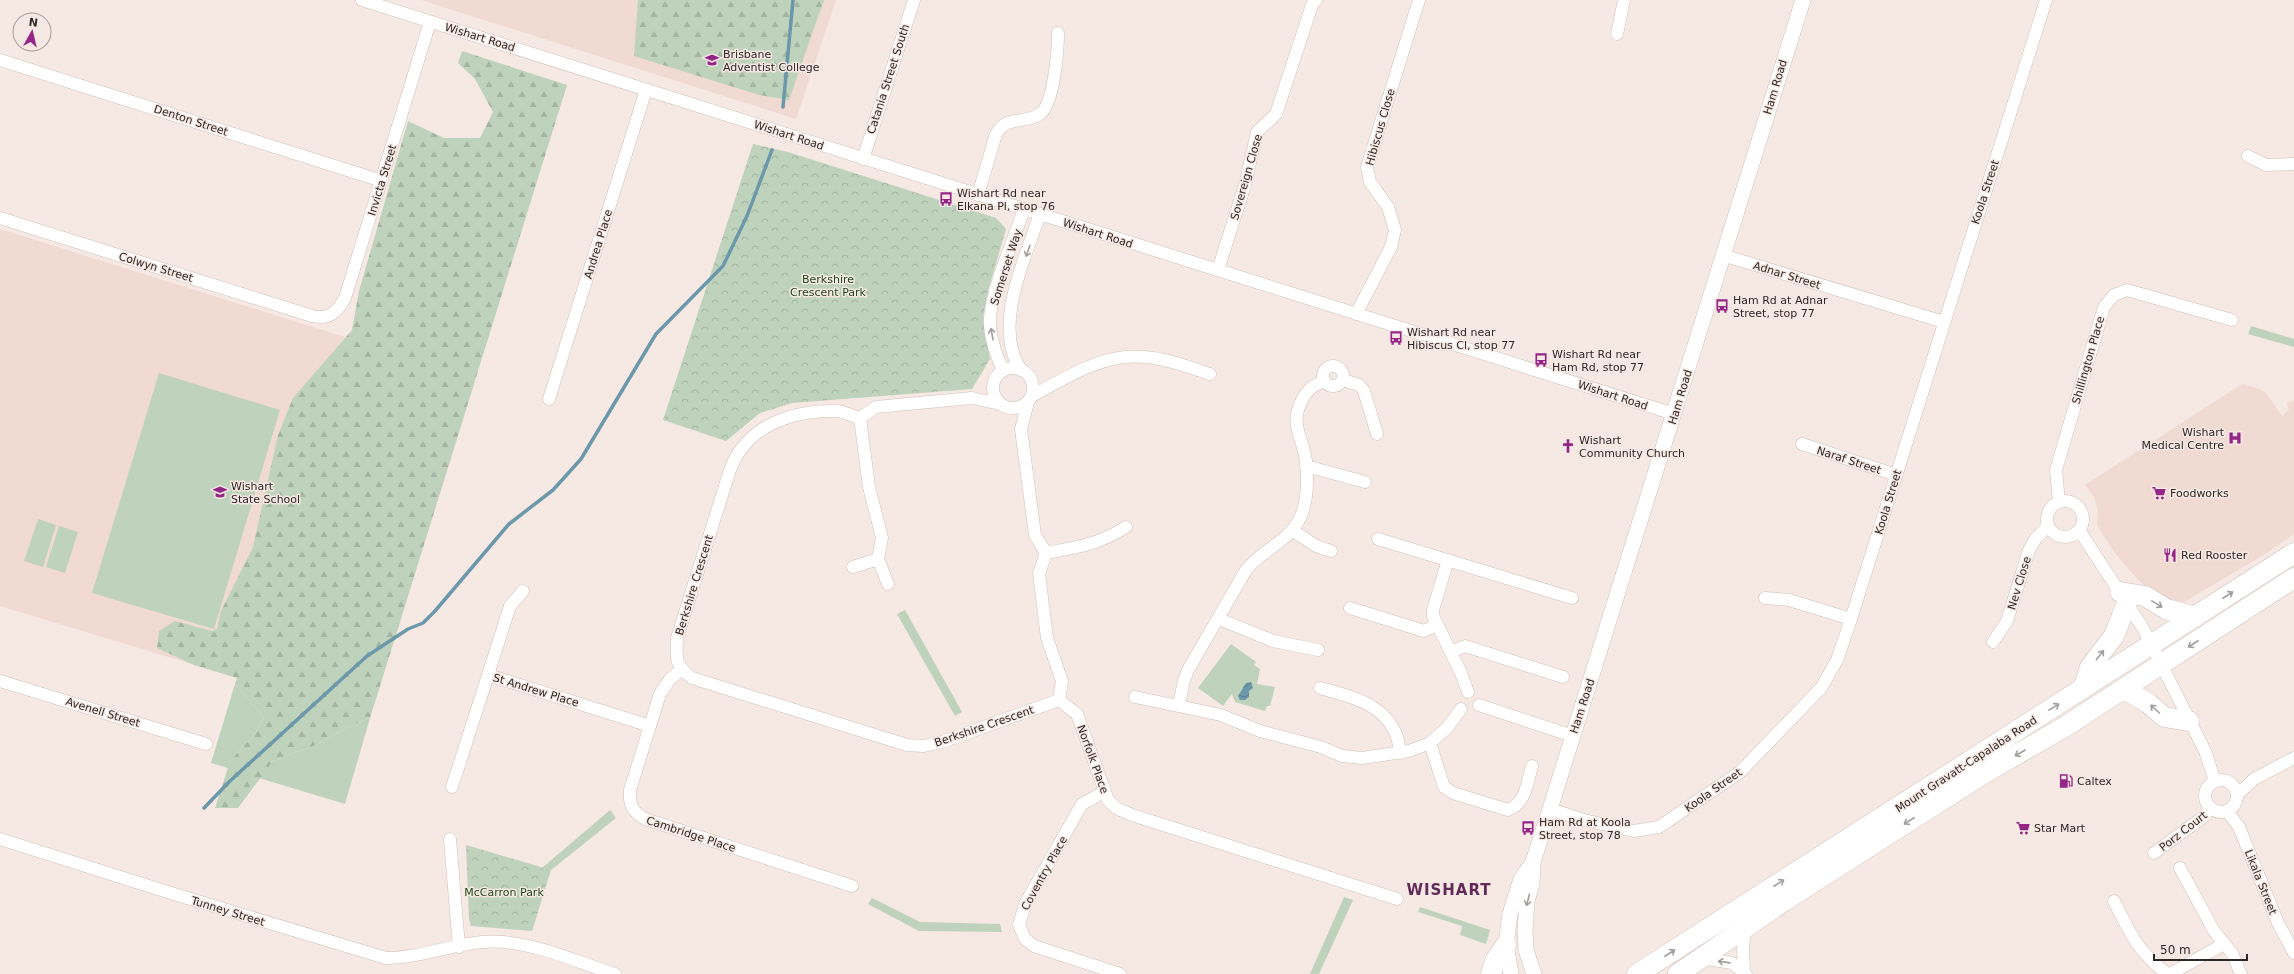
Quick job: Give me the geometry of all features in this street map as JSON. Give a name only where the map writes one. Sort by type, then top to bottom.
[{"type":"highway","name":"Mount Gravatt-Capalaba Road","points":[[1637,974],[2294,553]]},
{"type":"highway","name":"Mount Gravatt-Capalaba Road","points":[[1678,974],[1745,927],[1983,774],[2066,726],[2294,578]]},
{"type":"highway","points":[[2083,689],[2090,667],[2114,636],[2124,598],[2145,596],[2166,609],[2195,617]]},
{"type":"highway","points":[[2124,689],[2148,703],[2164,717],[2189,721]]},
{"type":"highway","points":[[1491,974],[1495,961],[1506,945]]},
{"type":"street","name":"Wishart Road","points":[[362,0],[1674,414]]},
{"type":"street","name":"Catania Street South","points":[[863,159],[914,0]]},
{"type":"street","name":"Sovereign Close","points":[[1218,270],[1245,185],[1257,132],[1276,114],[1312,5],[1316,0]]},
{"type":"street","name":"Hibiscus Close","points":[[1356,314],[1394,238],[1395,224],[1392,216],[1370,182],[1367,167],[1418,0]]},
{"type":"street","points":[[1617,34],[1624,0]]},
{"type":"street","name":"Ham Road","points":[[1534,974],[1526,950],[1525,928],[1526,907],[1532,884],[1533,862],[1803,0]]},
{"type":"street","name":"Koola Street","points":[[1550,809],[1584,820],[1634,831],[1659,827],[1740,772],[1822,688],[1837,660],[1851,619],[2046,0]]},
{"type":"street","name":"Invicta Street","points":[[312,316],[321,318],[332,315],[336,312],[345,298],[430,22]]},
{"type":"street","points":[[978,195],[996,134],[1001,126],[1008,122],[1032,118],[1041,114],[1047,101],[1058,61],[1058,33]]},
{"type":"street","name":"Denton Street","points":[[0,60],[382,181]]},
{"type":"street","name":"Andrea Place","points":[[549,399],[646,90]]},
{"type":"street","points":[[2248,156],[2266,165],[2294,164]]},
{"type":"street","name":"Somerset Way","points":[[1003,371],[994,350],[990,317],[998,285],[1024,209]]},
{"type":"street","name":"Somerset Way","points":[[1026,374],[1014,360],[1009,342],[1014,292],[1040,214]]},
{"type":"street","name":"Colwyn Street","points":[[0,218],[312,316]]},
{"type":"street","name":"Adnar Street","points":[[1722,255],[1944,322]]},
{"type":"street","name":"Shillington Place","points":[[2059,502],[2056,470],[2104,307],[2114,295],[2127,290],[2232,320]]},
{"type":"street","points":[[888,584],[878,559],[882,538],[870,487],[860,418],[876,407],[972,398],[1019,408],[1030,399],[1057,383],[1098,364],[1125,357],[1144,357],[1167,361],[1210,374]]},
{"type":"street","points":[[1324,381],[1324,371],[1332,365],[1342,370],[1343,380]]},
{"type":"street","points":[[972,398],[994,384],[1003,371],[1015,368],[1026,374],[1057,383]]},
{"type":"street","points":[[1026,374],[1033,383],[1021,429],[1035,535],[1046,553],[1040,574],[1047,638],[1062,681],[1059,700]]},
{"type":"street","points":[[1324,381],[1329,385],[1335,386],[1343,380]]},
{"type":"street","points":[[1343,380],[1359,385],[1364,391],[1377,434]]},
{"type":"street","points":[[1179,705],[1184,680],[1188,670],[1254,560],[1283,540],[1300,519],[1305,503],[1306,466],[1296,415],[1309,388],[1324,381]]},
{"type":"street","points":[[994,384],[994,395],[1021,429]]},
{"type":"street","name":"Berkshire Crescent","points":[[860,418],[837,411],[790,416],[770,424],[754,435],[741,449],[730,470],[677,638],[676,660],[681,670],[692,678],[907,745],[924,746],[942,742],[1059,700]]},
{"type":"street","name":"Naraf Street","points":[[1802,444],[1896,475]]},
{"type":"street","points":[[1306,466],[1366,482]]},
{"type":"street","points":[[2068,501],[2080,510],[2082,521],[2079,530],[2074,534],[2065,537],[2054,533],[2048,526],[2048,512],[2059,502],[2068,501]]},
{"type":"street","name":"Nev Close","points":[[1993,642],[2007,621],[2029,550],[2036,538],[2048,526]]},
{"type":"street","points":[[1046,553],[1092,545],[1106,540],[1126,527]]},
{"type":"street","points":[[1292,530],[1316,546],[1331,551]]},
{"type":"street","points":[[2079,530],[2124,598],[2151,644],[2160,665],[2219,780],[2234,787],[2237,795],[2235,805],[2227,811],[2218,812],[2207,804],[2205,794],[2207,788],[2219,780],[2254,779]]},
{"type":"street","points":[[1378,539],[1572,598]]},
{"type":"street","points":[[853,567],[878,559]]},
{"type":"street","points":[[1448,560],[1433,610],[1436,625],[1468,692]]},
{"type":"street","points":[[488,675],[510,606],[523,591]]},
{"type":"street","points":[[1766,598],[1789,600],[1851,619]]},
{"type":"street","points":[[1350,608],[1424,631],[1436,625]]},
{"type":"street","points":[[1219,619],[1273,641],[1318,650]]},
{"type":"street","points":[[1450,652],[1465,646],[1563,677]]},
{"type":"street","name":"Cambridge Place","points":[[681,670],[670,679],[660,694],[630,790],[629,803],[634,812],[645,819],[852,886]]},
{"type":"street","name":"St Andrew Place","points":[[452,787],[488,675],[650,726]]},
{"type":"street","name":"Avenell Street","points":[[0,681],[206,744]]},
{"type":"street","points":[[1320,688],[1361,699],[1380,712],[1395,732],[1401,753]]},
{"type":"street","points":[[1135,697],[1221,715],[1260,731],[1322,747],[1342,756],[1362,758],[1401,753],[1430,743],[1444,731],[1461,709]]},
{"type":"street","name":"Norfolk Place","points":[[1059,700],[1077,714],[1104,792],[1116,808],[1132,815],[1397,899]]},
{"type":"street","points":[[1479,705],[1573,736]]},
{"type":"street","points":[[1430,743],[1444,787],[1453,792],[1508,810],[1522,801],[1532,766]]},
{"type":"street","points":[[2237,795],[2254,779],[2294,758]]},
{"type":"street","name":"Coventry Place","points":[[1104,792],[1082,804],[1025,904],[1019,925],[1025,939],[1034,946],[1120,974]]},
{"type":"street","name":"Porz Court","points":[[2154,853],[2202,818],[2211,808]]},
{"type":"street","name":"Likala Street","points":[[2227,811],[2239,827],[2278,923],[2294,953]]},
{"type":"street","name":"Tunney Street","points":[[0,839],[368,954],[386,958],[408,958],[482,942],[512,943],[615,974]]},
{"type":"street","points":[[450,839],[459,947]]},
{"type":"street","name":"Ham Road","points":[[1511,974],[1506,945],[1510,914],[1521,879],[1533,862]]},
{"type":"street","points":[[2180,868],[2214,931],[2232,953],[2241,974]]},
{"type":"street","points":[[2114,901],[2133,939],[2146,958],[2168,974],[2224,944]]},
{"type":"street","points":[[1745,927],[1745,972]]},
{"type":"street","points":[[1702,958],[1732,963],[1745,972]]},
{"type":"shaded area","name":"Brisbane Adventist College","points":[[421,0],[836,0],[796,119]]},
{"type":"shaded area","name":"Wishart State School","points":[[0,229],[476,378],[370,718],[0,606]]},
{"type":"shaded area","points":[[2242,384],[2257,388],[2266,393],[2282,416],[2289,410],[2287,404],[2294,400],[2294,534],[2265,554],[2184,602],[2165,599],[2140,582],[2114,552],[2097,525],[2098,512],[2094,497],[2085,485]]},
{"type":"green space","points":[[638,0],[824,0],[789,100],[759,95],[634,56]]},
{"type":"green space","points":[[462,51],[567,85],[370,718],[346,728],[316,745],[273,761],[238,808],[215,808],[230,761],[254,735],[264,717],[235,684],[237,678],[194,665],[157,648],[159,631],[175,621],[212,631],[217,629],[221,611],[253,547],[278,435],[293,398],[352,330],[359,291],[408,121],[444,138],[480,138],[493,112],[475,79],[458,63]]},
{"type":"green space","name":"Berkshire Crescent Park","points":[[753,144],[788,152],[996,218],[1006,229],[988,291],[983,319],[990,359],[972,389],[792,403],[760,413],[726,441],[663,420]]},
{"type":"green space","points":[[2251,326],[2294,339],[2294,347],[2248,334]]},
{"type":"green space","points":[[159,373],[280,410],[214,629],[92,593]]},
{"type":"green space","points":[[38,519],[56,525],[43,567],[24,561]]},
{"type":"green space","points":[[59,526],[78,532],[65,573],[46,567]]},
{"type":"green space","points":[[905,610],[962,712],[955,716],[897,614]]},
{"type":"green space","points":[[1231,644],[1256,662],[1254,665],[1260,669],[1257,684],[1275,687],[1270,706],[1267,706],[1265,711],[1235,702],[1232,694],[1223,706],[1198,688]]},
{"type":"green space","points":[[235,684],[264,717],[254,735],[230,761],[228,768],[211,763]]},
{"type":"green space","points":[[370,718],[345,804],[259,778],[273,761],[316,745],[346,728]]},
{"type":"green space","points":[[610,810],[616,818],[551,870],[542,868]]},
{"type":"green space","name":"McCarron Park","points":[[466,845],[551,870],[532,931],[471,926],[469,919]]},
{"type":"green space","points":[[1344,897],[1353,900],[1319,974],[1310,974]]},
{"type":"green space","points":[[872,898],[920,922],[1000,924],[1002,932],[919,931],[868,904]]},
{"type":"green space","points":[[1420,907],[1490,930],[1486,944],[1460,935],[1462,926],[1418,912]]},
{"type":"water","points":[[1251,682],[1253,688],[1249,691],[1249,697],[1245,700],[1240,700],[1238,696],[1246,683]]},
{"type":"waterway","points":[[783,107],[793,0]]},
{"type":"waterway","points":[[204,808],[230,781],[367,656],[408,629],[423,623],[509,524],[553,490],[581,459],[656,334],[723,266],[747,216],[772,150]]},
{"type":"place","name":"Brisbane Adventist College","points":[[712,60]]},
{"type":"place","name":"Wishart Rd near Elkana Pl, stop 76","points":[[946,199]]},
{"type":"place","name":"Ham Rd at Adnar Street, stop 77","points":[[1722,306]]},
{"type":"place","name":"Wishart Rd near Hibiscus Cl, stop 77","points":[[1396,338]]},
{"type":"place","name":"Wishart Rd near Ham Rd, stop 77","points":[[1541,360]]},
{"type":"place","name":"Wishart Medical Centre","points":[[2235,438]]},
{"type":"place","name":"Wishart Community Church","points":[[1568,446]]},
{"type":"place","name":"Wishart State School","points":[[220,492]]},
{"type":"place","name":"Foodworks","points":[[2159,493]]},
{"type":"place","name":"Red Rooster","points":[[2170,555]]},
{"type":"place","name":"Caltex","points":[[2066,781]]},
{"type":"place","name":"Ham Rd at Koola Street, stop 78","points":[[1528,828]]},
{"type":"place","name":"Star Mart","points":[[2023,828]]},
{"type":"district","name":"WISHART","points":[[1449,890]]}]
